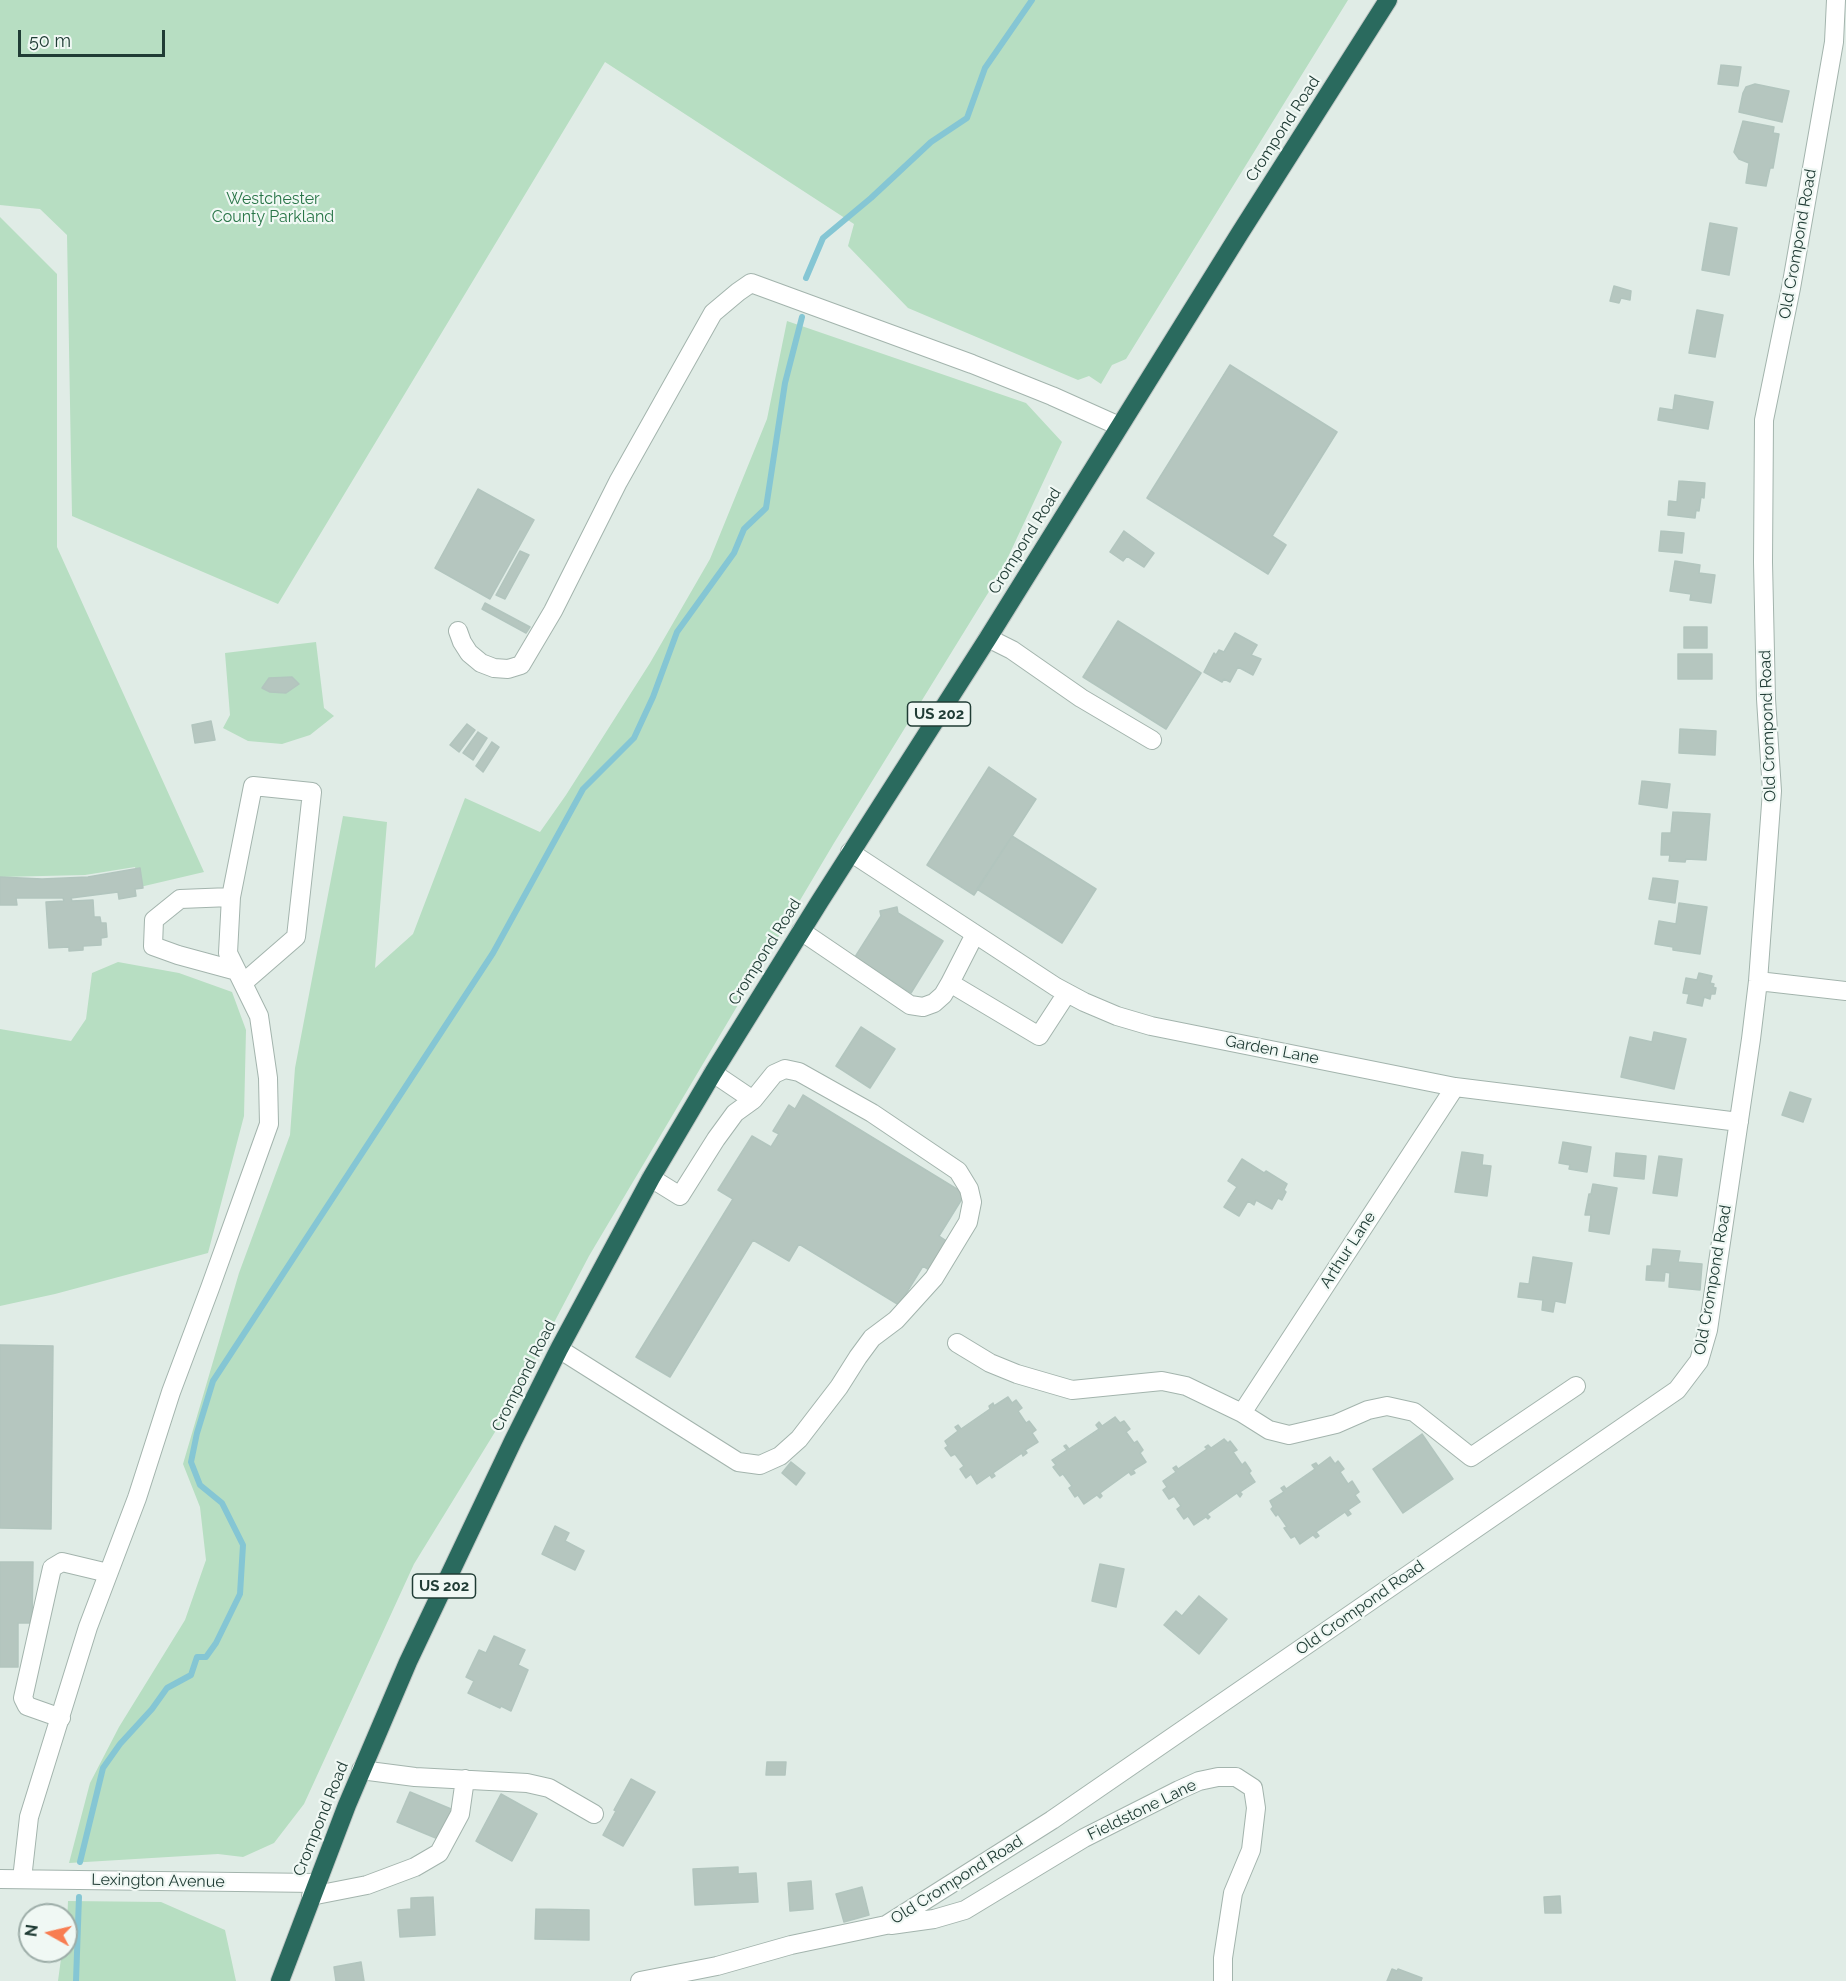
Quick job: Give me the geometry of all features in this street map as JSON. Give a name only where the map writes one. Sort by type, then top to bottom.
[{"type":"highway","name":"Crompond Road","points":[[280,1981],[361,1770],[445,1583],[559,1349],[651,1179],[713,1073],[850,852],[988,638],[1388,0]]},
{"type":"street","name":"Old Crompond Road","points":[[640,1981],[717,1966],[791,1945],[886,1925],[1052,1820],[1677,1390],[1699,1361],[1708,1330],[1758,981],[1772,790],[1766,699],[1763,574],[1764,420],[1791,288],[1834,42],[1836,0]]},
{"type":"street","points":[[458,631],[469,653],[481,663],[494,668],[508,669],[522,665],[553,611],[618,482],[713,313],[751,283],[972,364],[1119,426]]},
{"type":"street","points":[[988,638],[1012,650],[1081,698],[1152,740]]},
{"type":"street","points":[[22,1879],[29,1817],[88,1627],[137,1498],[171,1392],[269,1124],[268,1078],[259,1016],[228,953],[231,897],[253,786],[312,792],[296,937],[240,977]]},
{"type":"street","name":"Garden Lane","points":[[850,852],[1067,993],[1117,1016],[1151,1026],[1455,1087],[1739,1122]]},
{"type":"street","points":[[231,897],[180,899],[154,920],[153,946],[240,977]]},
{"type":"street","points":[[801,931],[910,1005],[923,1007],[934,1003],[943,995],[975,934]]},
{"type":"street","points":[[1758,981],[1846,990]]},
{"type":"street","points":[[950,983],[1039,1036],[1067,993]]},
{"type":"street","points":[[559,1349],[738,1462],[760,1466],[780,1456],[799,1439],[839,1387],[872,1338],[896,1320],[934,1278],[968,1221],[972,1202],[969,1189],[958,1171],[872,1113],[800,1072],[785,1069],[774,1074],[753,1100],[735,1113],[680,1196],[651,1179]]},
{"type":"street","points":[[713,1073],[753,1100]]},
{"type":"street","name":"Arthur Lane","points":[[1242,1413],[1455,1087]]},
{"type":"street","points":[[957,1343],[990,1363],[1047,1384],[1072,1390],[1162,1381],[1186,1386],[1242,1413],[1269,1430],[1289,1435],[1336,1424],[1368,1410],[1387,1406],[1414,1412],[1471,1456],[1576,1386]]},
{"type":"street","points":[[60,1718],[27,1706],[23,1698],[51,1568],[62,1562],[108,1573]]},
{"type":"street","points":[[361,1770],[415,1777],[527,1783],[549,1788],[594,1814]]},
{"type":"street","name":"Fieldstone Lane","points":[[886,1925],[934,1920],[965,1910],[1084,1838],[1179,1790],[1208,1779],[1236,1777],[1253,1788],[1256,1808],[1251,1850],[1233,1893],[1223,1958],[1223,1981]]},
{"type":"street","name":"Lexington Avenue","points":[[0,1879],[314,1889],[368,1885],[415,1867],[439,1853],[460,1814],[465,1779]]},
{"type":"green space","name":"Westchester County Parkland","points":[[0,0],[1348,0],[1126,359],[1112,365],[1101,384],[1089,376],[1078,380],[908,308],[848,246],[854,224],[605,62],[278,604],[72,516],[67,235],[40,209],[0,205]]},
{"type":"green space","points":[[0,217],[57,274],[57,547],[204,872],[140,887],[135,867],[85,875],[0,877]]},
{"type":"green space","points":[[787,321],[1026,403],[1062,442],[1001,572],[834,843],[589,1256],[506,1414],[414,1564],[304,1804],[274,1843],[243,1857],[218,1854],[69,1863],[90,1783],[119,1727],[185,1620],[206,1560],[200,1507],[183,1464],[239,1273],[290,1135],[295,1068],[343,816],[387,822],[375,968],[413,934],[465,798],[540,832],[650,663],[710,559],[767,419]]},
{"type":"green space","points":[[316,642],[324,708],[334,716],[310,735],[282,744],[248,741],[223,728],[230,715],[225,653]]},
{"type":"green space","points":[[118,962],[179,973],[232,992],[246,1030],[244,1116],[208,1253],[55,1294],[0,1306],[0,1029],[71,1041],[86,1019],[92,973]]},
{"type":"green space","points":[[68,1901],[161,1902],[225,1930],[236,1981],[58,1981],[60,1963],[78,1963],[78,1903],[68,1903]]},
{"type":"building","points":[[1721,65],[1741,67],[1738,86],[1718,84]]},
{"type":"building","points":[[1755,84],[1789,91],[1782,122],[1739,112],[1746,87]]},
{"type":"building","points":[[1743,121],[1774,127],[1773,133],[1779,134],[1773,168],[1770,168],[1766,186],[1746,183],[1749,163],[1739,159],[1734,152]]},
{"type":"building","points":[[1710,223],[1737,228],[1729,275],[1702,270]]},
{"type":"building","points":[[1614,286],[1631,291],[1630,300],[1621,298],[1619,303],[1610,301]]},
{"type":"building","points":[[1697,310],[1723,315],[1715,357],[1689,353]]},
{"type":"building","points":[[1230,365],[1337,432],[1272,536],[1286,545],[1268,574],[1147,498]]},
{"type":"building","points":[[1675,395],[1713,402],[1708,429],[1658,420],[1660,408],[1673,410]]},
{"type":"building","points":[[1679,481],[1705,483],[1704,498],[1701,497],[1699,511],[1696,510],[1695,518],[1668,515],[1669,501],[1677,502]]},
{"type":"building","points":[[478,489],[534,520],[490,599],[435,568]]},
{"type":"building","points":[[1124,531],[1154,553],[1144,567],[1127,556],[1123,561],[1110,552]]},
{"type":"building","points":[[1661,531],[1684,533],[1682,553],[1659,551]]},
{"type":"building","points":[[520,551],[529,555],[505,599],[496,595]]},
{"type":"building","points":[[1675,561],[1700,565],[1699,573],[1715,575],[1711,603],[1690,600],[1691,594],[1670,591]]},
{"type":"building","points":[[485,603],[530,627],[526,633],[482,609]]},
{"type":"building","points":[[1118,621],[1201,673],[1166,729],[1083,677]]},
{"type":"building","points":[[1684,627],[1707,627],[1707,648],[1684,648]]},
{"type":"building","points":[[1235,633],[1257,645],[1251,655],[1261,659],[1253,675],[1238,667],[1230,682],[1224,679],[1222,682],[1204,672],[1214,653],[1216,655],[1219,650],[1224,652]]},
{"type":"building","points":[[1678,654],[1712,654],[1712,679],[1678,679]]},
{"type":"building","points":[[292,677],[299,684],[286,693],[270,692],[262,688],[269,678]]},
{"type":"building","points":[[211,721],[215,740],[195,743],[192,725]]},
{"type":"building","points":[[467,724],[475,730],[459,752],[450,745]]},
{"type":"building","points":[[1680,729],[1716,731],[1715,755],[1679,753]]},
{"type":"building","points":[[478,732],[487,738],[473,760],[463,753]]},
{"type":"building","points":[[492,742],[499,747],[483,772],[476,766]]},
{"type":"building","points":[[989,767],[1036,799],[974,895],[927,865]]},
{"type":"building","points":[[1642,781],[1670,784],[1667,808],[1639,804]]},
{"type":"building","points":[[1673,812],[1710,814],[1706,860],[1669,861],[1670,855],[1661,855],[1662,833],[1671,833]]},
{"type":"building","points":[[1012,836],[1096,889],[1062,943],[977,889]]},
{"type":"building","points":[[140,868],[143,888],[135,889],[136,896],[119,899],[118,892],[71,898],[72,901],[93,900],[94,917],[100,917],[101,923],[106,923],[107,937],[101,938],[101,945],[83,946],[83,950],[69,951],[69,947],[49,948],[46,902],[64,901],[63,898],[16,898],[17,905],[0,905],[0,877],[42,879],[88,877]]},
{"type":"building","points":[[1653,878],[1678,881],[1675,903],[1649,899]]},
{"type":"building","points":[[1679,903],[1707,907],[1700,954],[1673,950],[1673,947],[1655,944],[1659,921],[1676,924]]},
{"type":"building","points":[[897,907],[898,913],[943,941],[911,993],[855,957],[881,916],[880,911]]},
{"type":"building","points":[[1699,973],[1712,976],[1710,983],[1716,988],[1715,994],[1711,994],[1710,999],[1704,997],[1702,1006],[1687,1003],[1689,994],[1683,993],[1686,978],[1697,980]]},
{"type":"building","points":[[861,1027],[895,1049],[870,1088],[836,1066]]},
{"type":"building","points":[[1654,1032],[1686,1039],[1674,1089],[1621,1077],[1630,1037],[1652,1042]]},
{"type":"building","points":[[1790,1092],[1811,1099],[1803,1122],[1782,1115]]},
{"type":"building","points":[[803,1095],[965,1194],[939,1236],[951,1244],[934,1273],[923,1266],[899,1305],[799,1244],[789,1261],[753,1240],[670,1377],[636,1357],[733,1199],[718,1190],[752,1136],[771,1147],[779,1134],[773,1131],[789,1105],[795,1109]]},
{"type":"building","points":[[1563,1142],[1591,1147],[1587,1172],[1569,1169],[1570,1165],[1559,1163]]},
{"type":"building","points":[[1462,1152],[1483,1155],[1482,1165],[1491,1166],[1487,1196],[1455,1192]]},
{"type":"building","points":[[1616,1153],[1646,1156],[1644,1179],[1614,1176]]},
{"type":"building","points":[[1659,1156],[1682,1159],[1677,1196],[1653,1193]]},
{"type":"building","points":[[1242,1159],[1287,1184],[1282,1200],[1278,1198],[1272,1209],[1256,1200],[1254,1205],[1248,1201],[1239,1216],[1224,1207],[1237,1187],[1228,1181]]},
{"type":"building","points":[[1593,1184],[1617,1188],[1609,1234],[1589,1231],[1591,1215],[1585,1215]]},
{"type":"building","points":[[1653,1249],[1680,1251],[1678,1262],[1702,1264],[1700,1290],[1669,1287],[1670,1273],[1665,1272],[1664,1281],[1646,1280],[1647,1266],[1651,1266]]},
{"type":"building","points":[[1533,1257],[1572,1263],[1565,1303],[1555,1301],[1553,1312],[1542,1310],[1543,1300],[1518,1297],[1520,1283],[1529,1284]]},
{"type":"building","points":[[0,1345],[53,1346],[51,1529],[0,1528]]},
{"type":"building","points":[[1008,1397],[1012,1403],[1016,1400],[1022,1408],[1018,1411],[1026,1423],[1029,1421],[1036,1430],[1032,1433],[1038,1442],[1025,1450],[1027,1453],[1023,1456],[1022,1453],[993,1473],[995,1476],[992,1478],[990,1475],[977,1484],[971,1474],[966,1478],[960,1469],[964,1466],[955,1454],[951,1456],[945,1448],[948,1446],[945,1441],[958,1431],[955,1427],[958,1425],[961,1429],[990,1409],[989,1406],[993,1403],[994,1406]]},
{"type":"building","points":[[1115,1417],[1120,1423],[1124,1421],[1130,1429],[1126,1432],[1134,1443],[1137,1441],[1143,1450],[1140,1453],[1146,1462],[1133,1470],[1135,1473],[1131,1475],[1129,1472],[1100,1493],[1102,1496],[1100,1498],[1097,1495],[1084,1504],[1078,1495],[1075,1497],[1069,1488],[1072,1486],[1063,1474],[1060,1476],[1053,1467],[1056,1465],[1052,1460],[1067,1450],[1064,1446],[1066,1445],[1069,1449],[1099,1429],[1096,1425],[1099,1422],[1102,1426]]},
{"type":"building","points":[[1422,1434],[1453,1479],[1403,1513],[1373,1469]]},
{"type":"building","points":[[1224,1439],[1228,1443],[1230,1441],[1237,1450],[1233,1452],[1242,1465],[1245,1462],[1255,1482],[1240,1492],[1242,1494],[1240,1497],[1237,1493],[1207,1514],[1210,1517],[1208,1519],[1206,1517],[1194,1525],[1188,1516],[1184,1519],[1177,1509],[1181,1506],[1174,1496],[1169,1499],[1163,1490],[1167,1487],[1163,1481],[1176,1472],[1173,1468],[1176,1466],[1178,1469],[1207,1449],[1205,1447],[1208,1445],[1211,1448]]},
{"type":"building","points":[[1330,1457],[1335,1464],[1338,1461],[1344,1469],[1340,1472],[1348,1484],[1352,1481],[1359,1492],[1355,1495],[1360,1502],[1348,1510],[1351,1514],[1348,1516],[1345,1512],[1316,1532],[1319,1536],[1316,1538],[1313,1535],[1300,1544],[1295,1536],[1291,1538],[1284,1528],[1287,1527],[1278,1514],[1276,1516],[1271,1509],[1273,1507],[1270,1501],[1284,1492],[1281,1488],[1284,1486],[1286,1489],[1315,1469],[1312,1465],[1316,1463],[1318,1466]]},
{"type":"building","points":[[791,1462],[805,1473],[796,1485],[782,1473]]},
{"type":"building","points":[[555,1526],[569,1533],[565,1541],[584,1551],[575,1570],[542,1554]]},
{"type":"building","points":[[0,1562],[33,1562],[32,1623],[18,1623],[18,1667],[0,1667]]},
{"type":"building","points":[[1100,1564],[1124,1569],[1116,1607],[1092,1601]]},
{"type":"building","points":[[1199,1596],[1227,1619],[1199,1654],[1164,1625],[1176,1611],[1182,1616]]},
{"type":"building","points":[[494,1636],[525,1650],[518,1665],[528,1670],[511,1711],[468,1693],[474,1681],[466,1677],[479,1650],[486,1653]]},
{"type":"building","points":[[767,1762],[786,1762],[785,1775],[766,1775]]},
{"type":"building","points":[[631,1779],[655,1792],[623,1846],[603,1835]]},
{"type":"building","points":[[410,1792],[456,1811],[443,1841],[397,1822]]},
{"type":"building","points":[[501,1794],[537,1814],[512,1861],[476,1841]]},
{"type":"building","points":[[738,1867],[738,1874],[756,1873],[758,1902],[695,1905],[693,1869]]},
{"type":"building","points":[[811,1881],[813,1909],[790,1911],[788,1883]]},
{"type":"building","points":[[862,1887],[869,1915],[844,1922],[836,1894]]},
{"type":"building","points":[[1560,1896],[1561,1913],[1545,1913],[1544,1897]]},
{"type":"building","points":[[433,1897],[435,1935],[400,1937],[398,1910],[411,1909],[411,1898]]},
{"type":"building","points":[[536,1909],[589,1910],[589,1940],[535,1939]]},
{"type":"building","points":[[361,1962],[364,1981],[336,1981],[334,1967]]},
{"type":"building","points":[[1392,1969],[1422,1978],[1421,1981],[1387,1981]]},
{"type":"waterway","points":[[806,278],[823,238],[871,198],[931,142],[967,118],[985,68],[1032,0]]},
{"type":"waterway","points":[[80,1862],[103,1768],[167,1688],[191,1675],[197,1657],[206,1657],[216,1643],[240,1594],[243,1545],[222,1503],[200,1485],[191,1462],[197,1433],[213,1381],[493,953],[583,789],[634,738],[653,697],[677,632],[734,553],[744,529],[766,508],[785,383],[802,317]]},
{"type":"waterway","points":[[76,1981],[79,1897]]}]
